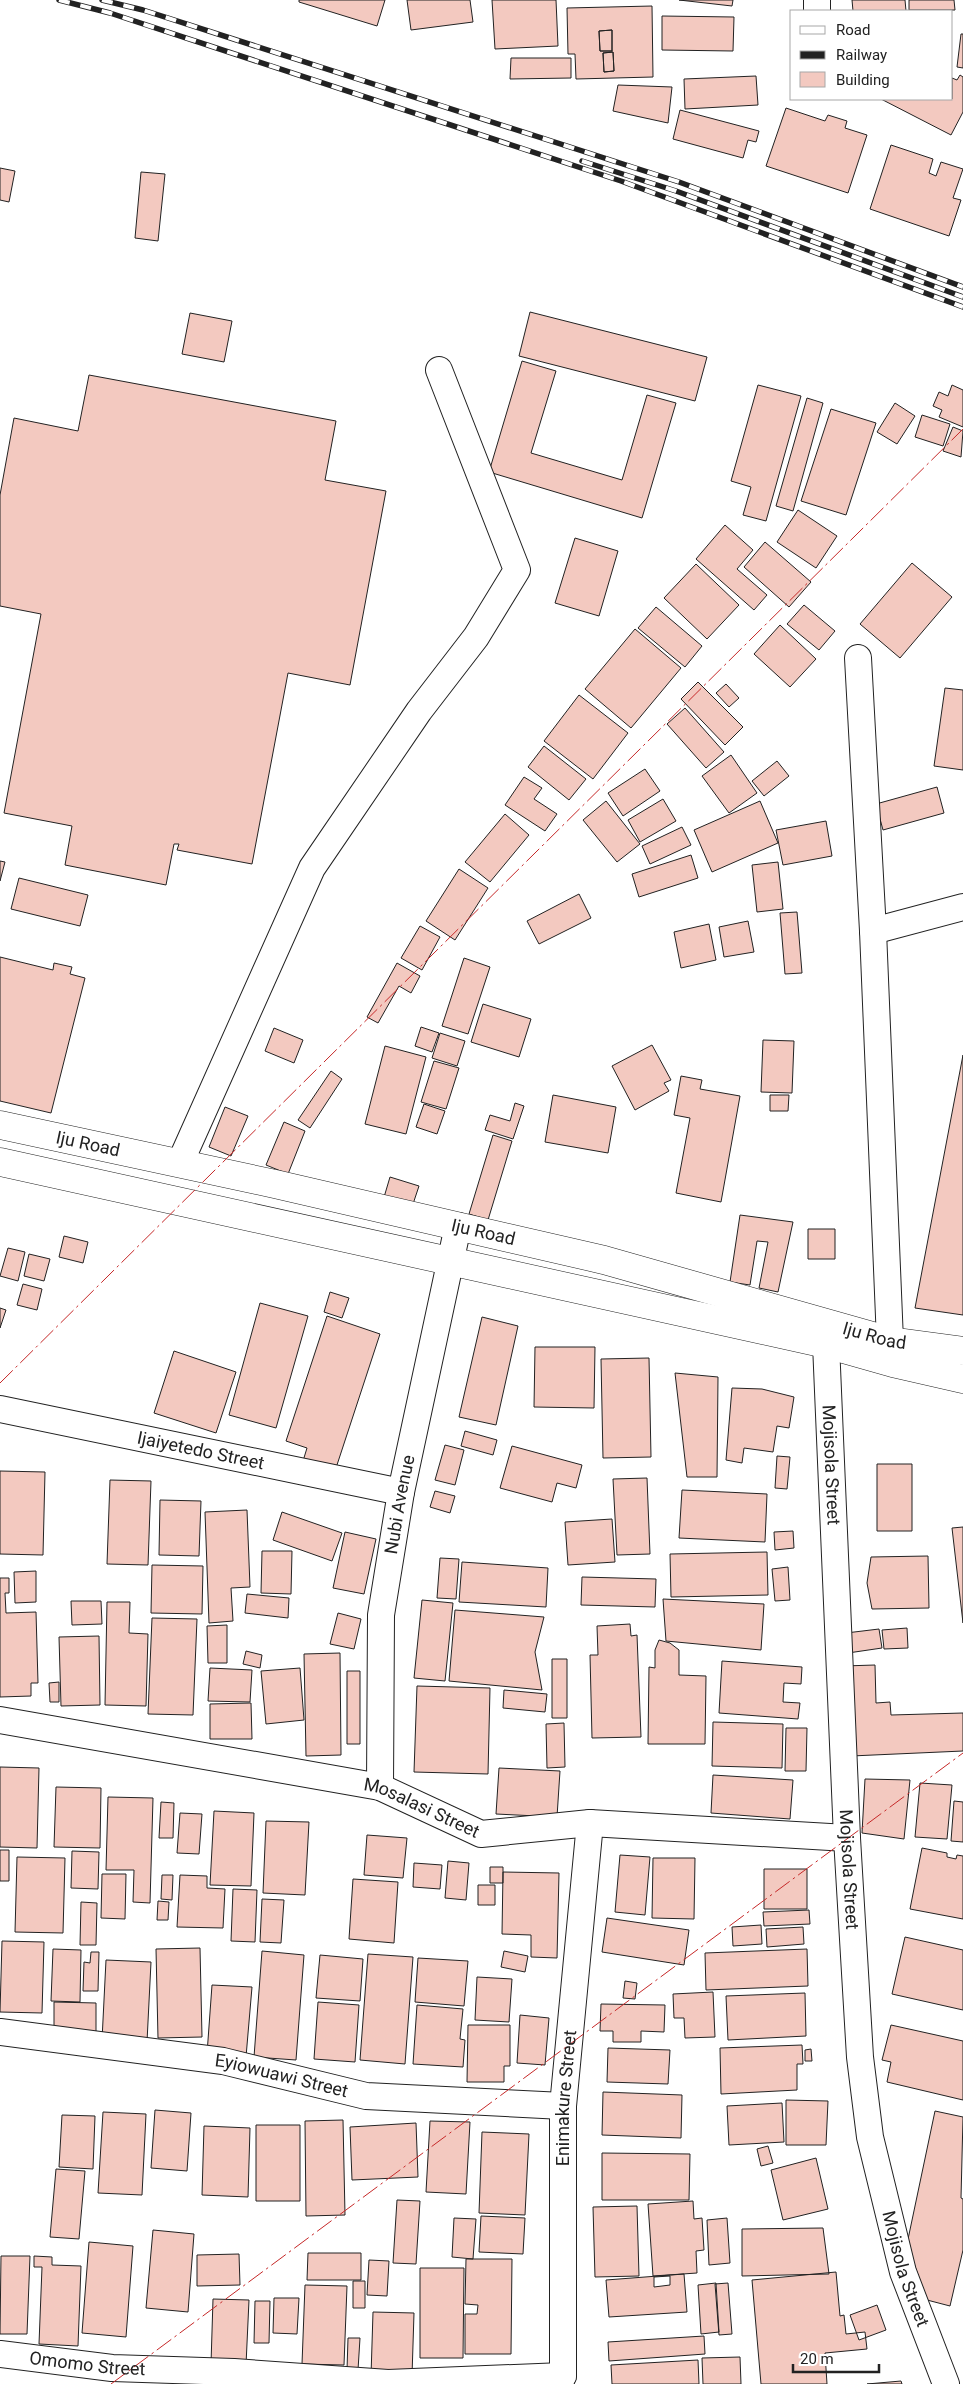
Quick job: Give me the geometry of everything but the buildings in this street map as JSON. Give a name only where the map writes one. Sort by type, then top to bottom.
[{"type":"main road","name":"Iju Road","points":[[0,1125],[180,1163],[604,1260],[890,1341],[963,1351]]},
{"type":"main road","name":"Iju Road","points":[[0,1162],[826,1344],[893,1363],[963,1379]]},
{"type":"street","points":[[180,1163],[312,868],[419,711],[476,637],[517,570],[439,370]]},
{"type":"street","points":[[858,658],[873,931],[890,1341]]},
{"type":"street","points":[[873,931],[963,907]]},
{"type":"street","name":"Nubi Avenue","points":[[380,1787],[381,1615],[401,1492],[458,1226]]},
{"type":"street","name":"Mojisola Street","points":[[826,1344],[847,1838],[860,2057],[870,2138],[903,2272],[946,2384]]},
{"type":"street","name":"Ijaiyetedo Street","points":[[0,1409],[401,1492]]},
{"type":"street","name":"Mosalasi Street","points":[[0,1720],[380,1787],[481,1834],[590,1823],[847,1838]]},
{"type":"street","name":"Enimakure Street","points":[[565,2380],[563,2106],[590,1823]]},
{"type":"street","name":"Eyiowuawi Street","points":[[0,2032],[223,2061],[366,2096],[563,2106]]},
{"type":"street","name":"Omomo Street","points":[[0,2354],[110,2376],[234,2372],[388,2383],[565,2380]]},
{"type":"railway","points":[[59,0],[110,13],[621,181],[963,307]]},
{"type":"railway","points":[[102,0],[143,10],[679,182],[963,287]]},
{"type":"railway","points":[[582,161],[676,191],[963,297]]},
{"type":"power","points":[[0,1383],[963,429]]},
{"type":"power","points":[[111,2384],[963,1753]]}]
